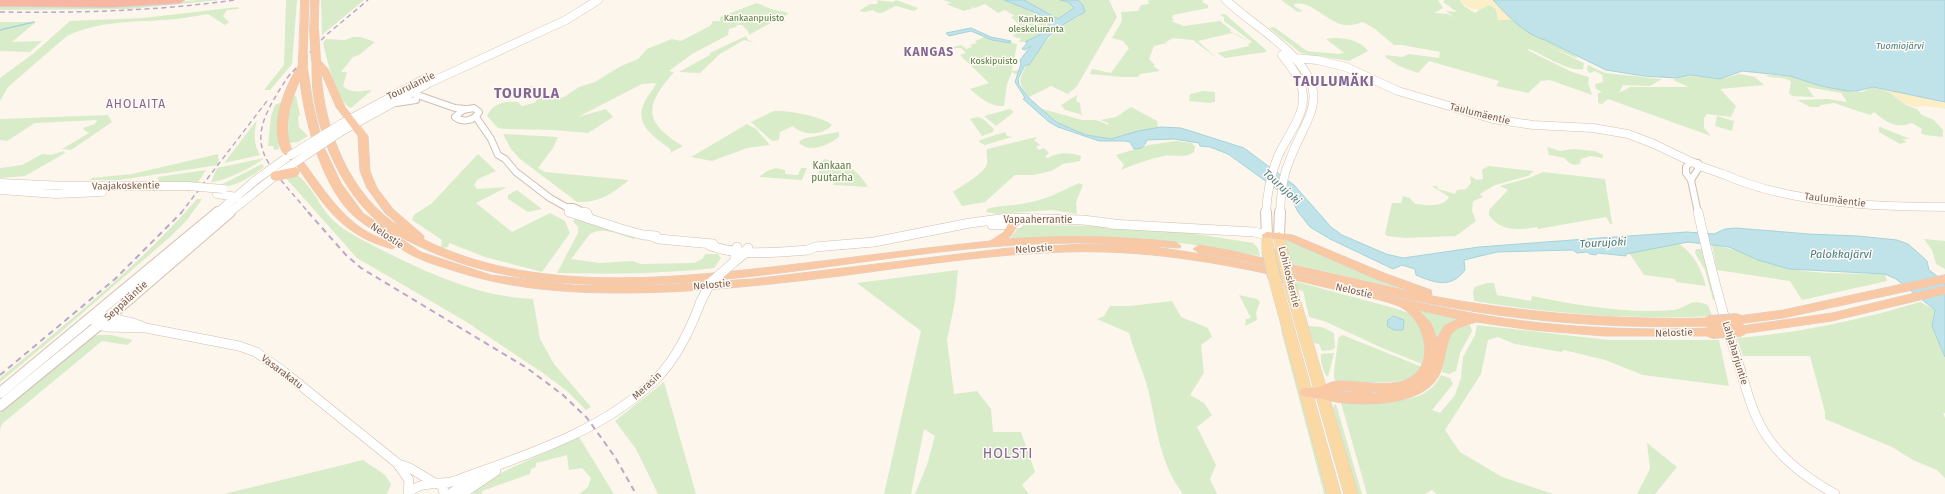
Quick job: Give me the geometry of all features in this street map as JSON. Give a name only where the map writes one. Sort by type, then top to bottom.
[{"type":"highway","points":[[0,3],[76,0]]},
{"type":"highway","points":[[93,4],[130,0]]},
{"type":"highway","points":[[0,3],[141,4],[180,0]]},
{"type":"highway","name":"Nelostie","points":[[304,0],[302,42],[303,66],[310,119],[322,154],[335,181],[361,217],[388,238],[430,260],[466,272],[540,287],[587,290],[638,290],[692,287],[774,279],[988,253],[1057,248],[1113,248],[1169,252],[1224,261],[1402,302],[1479,317],[1591,332],[1649,334],[1710,327],[1832,317],[1909,297],[1945,290]]},
{"type":"highway","name":"Nelostie","points":[[315,0],[314,29],[318,98],[322,115],[347,176],[376,214],[397,230],[452,257],[477,265],[543,278],[590,281],[640,281],[773,271],[993,244],[1080,239],[1164,244],[1245,257],[1449,304],[1524,316],[1588,322],[1710,327]]},
{"type":"highway","points":[[316,61],[324,68],[341,107],[363,136],[365,171],[372,188],[389,211],[428,246]]},
{"type":"highway","points":[[303,66],[293,82],[284,117],[283,135],[285,148],[326,203],[350,225],[381,242],[404,247]]},
{"type":"highway","points":[[275,176],[298,165]]},
{"type":"highway","points":[[993,244],[1008,234],[1013,224],[1024,219]]},
{"type":"highway","points":[[1266,235],[1279,236],[1303,242],[1372,273],[1429,293],[1449,304]]},
{"type":"highway","name":"Nelostie","points":[[1739,325],[1897,288],[1945,279]]},
{"type":"highway","points":[[1321,392],[1333,386],[1372,388],[1401,386],[1414,382],[1422,376],[1430,361],[1432,348],[1431,334],[1427,325],[1402,302]]},
{"type":"highway","points":[[1306,392],[1321,392],[1336,397],[1394,397],[1418,390],[1435,374],[1443,335],[1448,329],[1479,317]]},
{"type":"main road","name":"Tourulantie","points":[[351,121],[389,105],[453,66],[549,25],[591,0]]},
{"type":"main road","name":"Tourulantie","points":[[243,195],[259,183],[298,165],[341,127],[351,121],[464,66],[566,20],[598,0]]},
{"type":"main road","name":"Lohikoskentie","points":[[1220,0],[1226,8],[1291,59],[1302,87],[1303,110],[1278,156],[1267,195],[1266,235],[1276,285],[1334,494]]},
{"type":"main road","name":"Lohikoskentie","points":[[1226,0],[1291,59],[1309,78],[1314,91],[1315,106],[1313,115],[1288,164],[1280,205],[1279,236],[1291,288],[1351,494]]},
{"type":"main road","name":"Taulumäentie","points":[[1291,59],[1323,62],[1356,70],[1404,93],[1493,119],[1526,124],[1606,129],[1628,134],[1665,149],[1696,164],[1728,176],[1778,191],[1806,197],[1856,203],[1945,207]]},
{"type":"main road","name":"Tourulantie","points":[[259,183],[275,176]]},
{"type":"main road","name":"Vaajakoskentie","points":[[0,183],[80,187],[185,188],[243,195]]},
{"type":"main road","name":"Vaajakoskentie","points":[[0,190],[56,194],[185,188]]},
{"type":"main road","name":"Seppäläntie","points":[[0,394],[87,323],[108,317],[243,195]]},
{"type":"main road","name":"Seppäläntie","points":[[0,406],[243,195]]},
{"type":"street","points":[[407,93],[416,100],[456,114],[465,109]]},
{"type":"street","points":[[407,93],[455,108],[465,109]]},
{"type":"street","points":[[389,105],[402,101],[416,100]]},
{"type":"street","name":"Vapaaherrantie","points":[[465,109],[474,108],[478,110],[479,114],[476,117],[482,123],[481,126],[497,148],[498,155],[505,159],[526,181],[566,207],[567,210],[621,229],[659,239],[670,239],[708,245],[714,248],[798,251],[816,247],[874,242],[993,220],[1083,220],[1115,224]]},
{"type":"street","points":[[456,114],[455,117],[458,120],[467,120],[476,117]]},
{"type":"street","points":[[467,120],[481,126]]},
{"type":"street","name":"Lahjaharjuntie","points":[[1696,164],[1691,180],[1701,226],[1722,312],[1752,407],[1769,438],[1787,458],[1825,489],[1835,494]]},
{"type":"street","name":"Vapaaherrantie","points":[[962,226],[1013,224],[1115,224],[1200,229],[1209,232],[1253,237],[1266,235]]},
{"type":"street","points":[[734,262],[737,248]]},
{"type":"street","name":"Merasin","points":[[407,493],[420,484],[435,482],[450,483],[485,471],[604,418],[639,395],[658,378],[673,359],[693,322],[701,301],[711,282],[740,258],[747,249]]},
{"type":"street","name":"Vasarakatu","points":[[108,317],[146,328],[238,346],[256,352],[284,372],[397,463],[410,480],[411,487],[407,493]]},
{"type":"street","name":"Vasarakatu","points":[[98,320],[128,328],[146,328]]},
{"type":"street","name":"Merasin","points":[[462,494],[513,459]]},
{"type":"street","name":"Vasarakatu","points":[[397,463],[410,468],[435,482]]},
{"type":"street","name":"Merasin","points":[[450,494],[485,471]]},
{"type":"street","points":[[435,482],[443,487],[444,494]]},
{"type":"green space","points":[[199,0],[219,0],[129,9],[0,10],[0,6],[125,6]]},
{"type":"green space","points":[[286,0],[297,0],[292,64],[270,90],[264,90],[284,65]]},
{"type":"green space","points":[[321,0],[364,0],[322,35]]},
{"type":"green space","points":[[876,0],[893,2],[896,0],[918,8],[914,11],[896,6],[882,13],[873,10],[865,12],[859,11],[870,4],[877,4],[878,1]]},
{"type":"green space","name":"Kankaan oleskeluranta","points":[[943,0],[1004,0],[1046,17],[1046,29],[1034,38],[1019,42],[1021,38],[1017,38],[1012,35],[1016,34],[1012,31],[1024,29],[1011,17],[1015,16],[1005,10],[998,13],[985,4],[975,8],[970,6],[973,8],[964,11],[946,4],[952,3]]},
{"type":"green space","points":[[1023,0],[1060,0],[1068,2],[1075,8],[1058,19]]},
{"type":"green space","points":[[1078,0],[1109,0],[1117,17],[1077,86],[1068,94],[1051,86],[1029,97],[1020,82],[1026,66],[1029,65],[1051,36],[1064,25],[1080,16],[1083,5]]},
{"type":"green space","points":[[1148,0],[1203,0],[1202,2],[1208,5],[1208,8],[1173,15],[1172,17],[1174,20],[1171,21],[1184,26],[1220,21],[1231,30],[1230,31],[1248,41],[1232,33],[1198,41],[1218,59],[1193,40],[1173,38],[1166,42],[1167,43],[1154,46],[1149,59],[1155,65],[1153,66],[1160,71],[1140,74],[1138,77],[1090,74],[1092,69],[1111,73],[1129,48],[1123,41],[1112,38],[1122,21],[1121,12],[1138,11],[1141,5],[1149,4]]},
{"type":"green space","points":[[1281,0],[1438,0],[1443,8],[1434,13],[1448,14],[1455,18],[1446,11],[1457,12],[1443,2],[1445,0],[1460,0],[1464,6],[1475,13],[1485,6],[1490,5],[1496,9],[1498,19],[1513,20],[1537,37],[1578,57],[1576,58],[1546,45],[1584,63],[1583,69],[1564,66],[1530,49],[1527,50],[1572,72],[1589,77],[1588,83],[1592,95],[1550,80],[1541,81],[1528,93],[1496,86],[1499,81],[1429,61],[1418,73],[1399,66],[1385,57],[1386,55],[1402,57],[1409,54],[1439,58],[1440,52],[1402,45],[1394,45],[1375,29],[1363,22],[1344,25],[1332,20],[1307,5],[1295,4],[1294,6],[1303,11],[1298,12]]},
{"type":"green space","points":[[757,3],[771,9],[789,13],[780,19],[787,22],[774,21],[749,35],[748,31],[742,25],[737,25],[736,27],[729,29],[728,35],[692,54],[669,71],[674,72],[665,83],[653,103],[652,112],[654,120],[660,128],[669,137],[683,146],[670,153],[671,150],[669,148],[646,129],[641,116],[645,101],[656,83],[642,84],[578,117],[606,109],[613,117],[588,133],[498,128],[487,116],[493,108],[500,104],[518,102],[522,106],[534,103],[537,100],[535,97],[507,98],[532,86],[539,89],[538,95],[549,98],[564,97],[579,87],[595,82],[621,66],[638,59],[647,49],[672,39],[681,41],[710,26],[713,21],[720,21],[720,17]]},
{"type":"green space","points":[[238,7],[239,9],[227,10],[223,16],[229,22],[225,25],[208,14],[171,20],[115,23],[91,27],[79,31],[67,36],[8,87],[0,101],[0,78],[34,53],[70,21],[143,18]]},
{"type":"green space","points":[[1225,14],[1266,50],[1266,52],[1225,58],[1217,53],[1249,46],[1248,44],[1252,42],[1224,21],[1224,17],[1220,15]]},
{"type":"green space","points":[[0,22],[36,22],[12,42],[42,41],[30,52],[0,51]]},
{"type":"green space","points":[[1274,27],[1307,51],[1338,54],[1344,53],[1326,39],[1343,38],[1355,41],[1368,51],[1349,61],[1301,53],[1269,28]]},
{"type":"green space","name":"Koskipuisto","points":[[970,28],[991,37],[1017,44],[1012,71],[1019,70],[1017,75],[1012,72],[1007,84],[1004,106],[994,105],[982,99],[970,89],[989,83],[960,55],[966,53],[961,48],[944,49],[961,45],[966,49],[972,47],[970,45],[977,43],[975,41],[985,37],[971,31],[949,36],[951,34],[946,33]]},
{"type":"green space","name":"Kankaanpuisto","points":[[746,36],[748,40],[756,43],[744,40],[720,54],[700,73],[679,72],[710,55],[710,53]]},
{"type":"green space","points":[[353,37],[361,37],[375,42],[359,55],[353,57],[341,72],[347,72],[343,86],[346,89],[357,91],[372,90],[351,108],[346,105],[337,89],[329,68],[323,43],[326,39],[345,40]]},
{"type":"green space","points":[[1588,65],[1605,73],[1662,79],[1650,86],[1623,85],[1619,93],[1630,87],[1689,87],[1675,81],[1674,79],[1692,76],[1721,79],[1739,74],[1755,77],[1764,85],[1720,89],[1736,106],[1731,117],[1707,114],[1704,118],[1704,128],[1711,136],[1608,99],[1602,104],[1598,103],[1598,93],[1602,92],[1596,89],[1595,84],[1603,82],[1602,75],[1595,71],[1590,73],[1587,70]]},
{"type":"green space","points":[[1765,75],[1790,76],[1821,86],[1854,92],[1862,92],[1873,87],[1889,92],[1906,105],[1917,109],[1922,115],[1934,120],[1943,130],[1943,137],[1925,135],[1921,133],[1922,129],[1912,123],[1906,125],[1892,124],[1874,112],[1870,115],[1834,103],[1821,105],[1819,107],[1810,107],[1797,100],[1828,99],[1847,102],[1841,93],[1807,87],[1814,97],[1792,96],[1789,93],[1791,82],[1785,79]]},
{"type":"green space","points":[[1203,91],[1215,92],[1215,102],[1189,101],[1190,94]]},
{"type":"green space","points":[[1077,95],[1076,101],[1080,103],[1081,113],[1083,115],[1065,110],[1061,105]]},
{"type":"green space","points":[[296,96],[300,115],[298,116],[299,127],[308,136],[298,142],[288,143],[289,117],[293,97]]},
{"type":"green space","points":[[284,101],[277,129],[279,149],[274,150],[273,146],[268,146],[271,116],[275,105]]},
{"type":"green space","points":[[1131,107],[1157,121],[1158,128],[1111,139],[1101,138],[1086,135],[1056,122],[1039,108],[1082,120],[1096,120],[1109,125],[1108,123],[1100,120],[1116,117]]},
{"type":"green space","points":[[1010,109],[1014,112],[996,126],[984,116]]},
{"type":"green space","points":[[774,111],[813,116],[832,125],[828,129],[818,133],[802,132],[793,126],[780,132],[779,140],[772,141],[751,122]]},
{"type":"green space","points":[[108,115],[112,122],[71,150],[62,149],[89,133],[83,128],[95,124],[97,120],[35,123],[7,141],[0,140],[0,119]]},
{"type":"green space","points":[[1717,116],[1734,121],[1732,131],[1715,126]]},
{"type":"green space","points":[[978,117],[983,119],[994,129],[993,132],[982,136],[970,119]]},
{"type":"green space","points":[[257,120],[255,138],[256,146],[260,155],[224,163]]},
{"type":"green space","points":[[747,124],[756,129],[770,145],[747,148],[712,161],[691,157]]},
{"type":"green space","points":[[1879,127],[1910,139],[1902,139],[1907,142],[1900,144],[1879,132]]},
{"type":"green space","points":[[839,132],[839,137],[830,143],[819,147],[809,148],[799,143],[801,140],[806,138]]},
{"type":"green space","points":[[1005,132],[1007,136],[1012,137],[985,145],[979,142],[980,140]]},
{"type":"green space","points":[[503,134],[558,137],[553,148],[538,168],[545,172],[629,180],[605,197],[592,201],[577,202],[520,159],[511,149]]},
{"type":"green space","points":[[1037,138],[1034,140],[1040,145],[1036,147],[1039,150],[1044,148],[1049,153],[1045,157],[1047,158],[1068,153],[1081,156],[1080,161],[1063,164],[1051,171],[1034,175],[1015,175],[985,202],[962,206],[953,192],[985,168],[987,164],[987,149]]},
{"type":"green space","points":[[1176,141],[1192,143],[1195,147],[1194,152],[1187,155],[1158,157],[1121,170],[1124,165],[1116,155],[1149,145]]},
{"type":"green space","points":[[1547,147],[1560,151],[1573,149],[1595,151],[1603,155],[1603,158],[1590,156],[1581,159],[1580,164],[1573,165],[1565,158],[1549,155]]},
{"type":"green space","points":[[64,151],[65,153],[25,176],[0,178],[0,168],[22,165],[42,154],[51,155]]},
{"type":"green space","points":[[218,154],[219,165],[119,180],[90,180],[92,178],[132,174]]},
{"type":"green space","points":[[478,154],[496,171],[478,179],[474,185],[477,189],[507,187],[476,203],[512,232],[550,213],[565,221],[570,233],[542,272],[485,257],[449,243],[448,247],[441,248],[442,240],[412,220],[414,215],[432,203]]},
{"type":"green space","points":[[264,158],[253,166],[223,180],[211,182],[217,168]]},
{"type":"green space","name":"Kankaan puutarha","points":[[824,159],[850,167],[864,180],[868,187],[833,185],[834,182],[815,181]]},
{"type":"green space","points":[[262,164],[264,167],[243,181],[237,184],[219,186]]},
{"type":"green space","points":[[1488,166],[1534,171],[1528,176],[1495,185],[1480,194],[1483,197],[1473,201],[1472,211],[1476,221],[1456,236],[1405,238],[1387,236],[1385,234],[1392,203],[1401,203],[1403,196],[1410,198],[1415,204],[1434,205],[1443,203],[1449,197],[1432,186],[1437,186],[1438,189],[1455,194],[1457,190],[1466,189],[1471,183],[1470,176],[1477,180],[1483,179],[1482,170]]},
{"type":"green space","points":[[776,168],[785,170],[785,174],[798,175],[801,168],[807,168],[802,180],[759,177],[767,171]]},
{"type":"green space","points":[[206,170],[197,184],[159,183],[158,177]]},
{"type":"green space","points":[[1543,172],[1605,179],[1612,223],[1611,225],[1606,217],[1538,229],[1537,227],[1516,229],[1504,227],[1494,221],[1489,215],[1489,210],[1508,190],[1500,186],[1529,178]]},
{"type":"green space","points":[[296,174],[312,190],[324,209],[334,221],[351,234],[364,241],[401,260],[456,283],[494,294],[533,299],[540,339],[554,364],[591,407],[586,410],[567,391],[543,373],[465,321],[357,258],[284,176]]},
{"type":"green space","points":[[1079,183],[1083,185],[1076,202],[1077,214],[1052,210],[997,214],[986,212],[987,209],[1001,206],[1034,202]]},
{"type":"green space","points":[[517,190],[542,209],[528,212],[508,199],[508,195]]},
{"type":"green space","points":[[197,199],[202,199],[187,220],[170,237],[56,336],[0,382],[0,378],[102,293],[127,270],[175,224]]},
{"type":"green space","points":[[577,217],[636,237],[634,239],[606,231],[595,232],[590,234],[571,259],[599,263],[633,261],[641,264],[694,263],[702,259],[705,254],[718,254],[721,258],[714,268],[694,270],[636,273],[557,273],[578,233],[578,227],[573,221]]},
{"type":"green space","points":[[1020,225],[1100,226],[1184,232],[1253,243],[1258,248],[1260,256],[1188,244],[1146,239],[1080,236],[1010,239]]},
{"type":"green space","points":[[1924,239],[1945,241],[1945,269],[1936,264],[1932,250]]},
{"type":"green space","points":[[1285,240],[1300,244],[1428,295],[1289,263]]},
{"type":"green space","points":[[1678,243],[1693,257],[1702,273],[1706,286],[1676,282],[1675,279],[1644,275],[1629,253]]},
{"type":"green space","points":[[1712,245],[1731,249],[1787,268],[1823,273],[1885,274],[1887,281],[1802,300],[1790,281],[1717,270]]},
{"type":"green space","points":[[1696,249],[1702,249],[1715,300],[1713,300],[1705,270],[1695,253]]},
{"type":"green space","points":[[958,270],[955,301],[947,340],[954,394],[977,391],[991,409],[993,432],[1021,432],[1035,472],[1022,485],[1029,494],[915,494],[927,465],[935,436],[924,429],[911,494],[884,494],[921,331],[857,283]]},
{"type":"green space","points":[[1294,281],[1409,313],[1419,322],[1427,345],[1422,364],[1380,347],[1324,321],[1309,317],[1303,291],[1297,290]],"holes":[[[1393,316],[1403,320],[1403,330],[1394,330],[1387,326],[1390,317]]]},
{"type":"green space","points":[[1487,283],[1494,283],[1497,295],[1531,301],[1532,296],[1566,303],[1621,310],[1673,310],[1697,302],[1708,305],[1712,316],[1652,317],[1592,315],[1504,306],[1474,301],[1473,292],[1475,287]]},
{"type":"green space","points":[[1239,295],[1257,299],[1260,302],[1256,313],[1257,320],[1245,326],[1246,319],[1251,318]]},
{"type":"green space","points":[[1172,301],[1181,317],[1208,328],[1212,337],[1201,345],[1204,373],[1190,395],[1204,403],[1212,415],[1197,427],[1216,465],[1210,479],[1217,494],[1183,494],[1175,482],[1164,457],[1148,389],[1129,333],[1097,319],[1104,316],[1110,306],[1130,306]]},
{"type":"green space","points":[[1920,302],[1945,315],[1945,413],[1943,413],[1945,418],[1945,478],[1937,470],[1913,460],[1892,447],[1825,419],[1825,412],[1810,356],[1743,356],[1737,338],[1783,333],[1829,325],[1875,315]]},
{"type":"green space","points":[[1415,309],[1462,319],[1445,326],[1438,343],[1431,325]]},
{"type":"green space","points":[[1470,325],[1472,331],[1460,353],[1456,371],[1449,374],[1442,372],[1451,333],[1459,327]]},
{"type":"green space","points":[[1477,325],[1609,340],[1719,340],[1729,386],[1643,375],[1605,360],[1564,350],[1561,352],[1515,344],[1498,337],[1488,340],[1481,374],[1445,430],[1460,452],[1502,477],[1553,494],[1437,494],[1432,490],[1425,494],[1367,494],[1341,403],[1410,399],[1433,387],[1441,375],[1450,378],[1453,384],[1432,410],[1440,413],[1455,395],[1461,378],[1463,357],[1475,335]]},
{"type":"green space","points":[[1307,326],[1322,327],[1334,333],[1335,348],[1322,351],[1319,344],[1314,343]]},
{"type":"green space","points":[[1282,328],[1328,494],[1324,494],[1281,330]]},
{"type":"green space","points":[[98,335],[111,335],[133,340],[127,345],[102,341],[2,424],[0,429],[0,413],[90,338]]},
{"type":"green space","points":[[1342,335],[1422,367],[1412,377],[1395,382],[1335,380],[1334,373],[1338,338]]},
{"type":"green space","points":[[1334,353],[1328,377],[1322,366],[1321,354]]},
{"type":"green space","points":[[664,382],[696,494],[658,494],[636,449],[615,421]]},
{"type":"green space","points":[[1336,404],[1362,494],[1357,494],[1333,409],[1334,405]]},
{"type":"green space","points":[[579,437],[614,494],[579,494],[588,487],[591,478],[582,468],[569,470],[567,455],[536,463],[536,467],[531,469],[530,474],[482,491],[482,494],[473,494],[474,489],[505,471]]},
{"type":"green space","points":[[1647,443],[1677,467],[1655,494],[1637,494],[1650,469]]},
{"type":"green space","points":[[363,460],[385,475],[391,484],[387,494],[224,494]]},
{"type":"sand","points":[[1460,0],[1493,0],[1513,20],[1498,20],[1496,9],[1490,5],[1482,9],[1475,10],[1466,6]]},
{"type":"sand","points":[[1873,87],[1945,102],[1945,109],[1925,106],[1916,107],[1905,104],[1889,92]]},
{"type":"water","points":[[1004,0],[1024,0],[1058,19],[1074,8],[1068,2],[1060,0],[1078,0],[1083,5],[1085,12],[1066,23],[1048,37],[1029,65],[1025,65],[1018,79],[1019,85],[1029,98],[1056,122],[1086,135],[1111,139],[1138,131],[1161,127],[1181,128],[1244,148],[1294,185],[1331,227],[1342,235],[1386,254],[1403,258],[1479,247],[1687,232],[1714,234],[1725,229],[1736,228],[1897,240],[1908,244],[1915,250],[1927,261],[1929,270],[1945,282],[1945,357],[1932,326],[1935,310],[1896,279],[1885,274],[1789,269],[1758,260],[1729,247],[1688,242],[1626,254],[1626,256],[1598,253],[1596,255],[1587,252],[1577,253],[1573,250],[1497,252],[1464,260],[1465,270],[1460,276],[1454,280],[1442,283],[1416,275],[1415,269],[1402,265],[1393,269],[1330,239],[1310,227],[1298,212],[1292,200],[1228,154],[1210,147],[1200,146],[1199,143],[1174,139],[1147,140],[1142,147],[1139,149],[1134,149],[1130,142],[1099,141],[1058,127],[1049,122],[1023,99],[1025,98],[1015,82],[1021,64],[1020,60],[1031,46],[1025,50],[1022,49],[1028,42],[1025,42],[1043,32],[1048,26],[1049,21],[1039,14]]},
{"type":"water","name":"Tuomiojärvi","points":[[1493,0],[1945,0],[1945,102],[1873,87],[1857,91],[1847,91],[1821,86],[1790,76],[1742,71],[1720,79],[1691,75],[1676,78],[1644,76],[1606,70],[1523,29]]},
{"type":"water","points":[[971,28],[991,37],[1011,41],[1010,43],[992,40],[971,31],[949,36],[946,33]]},
{"type":"water","points":[[1393,316],[1404,320],[1403,330],[1394,330],[1387,326],[1388,320]]},
{"type":"waterway","points":[[0,30],[34,22]]},
{"type":"railway","points":[[0,12],[59,12],[147,9],[235,0]]},
{"type":"railway","points":[[289,76],[325,36],[368,0]]},
{"type":"railway","points":[[289,76],[265,117],[261,133],[262,148],[268,161],[278,176],[309,213]]},
{"type":"railway","points":[[181,213],[267,101]]},
{"type":"railway","points":[[308,212],[346,255],[361,268],[527,368],[563,395],[587,418],[615,457],[636,494]]},
{"type":"railway","points":[[0,375],[115,279],[181,213]]},
{"type":"district","name":"KANGAS","points":[[929,52]]},
{"type":"district","name":"TAULUMÄKI","points":[[1334,81]]},
{"type":"district","name":"TOURULA","points":[[527,93]]},
{"type":"district","name":"AHOLAITA","points":[[136,104]]},
{"type":"district","name":"HOLSTI","points":[[1008,453]]},
{"type":"water label","name":"Tourujoki","points":[[1282,187]]},
{"type":"water label","name":"Tourujoki","points":[[1603,243]]},
{"type":"water label","name":"Palokkajärvi","points":[[1841,254]]}]
